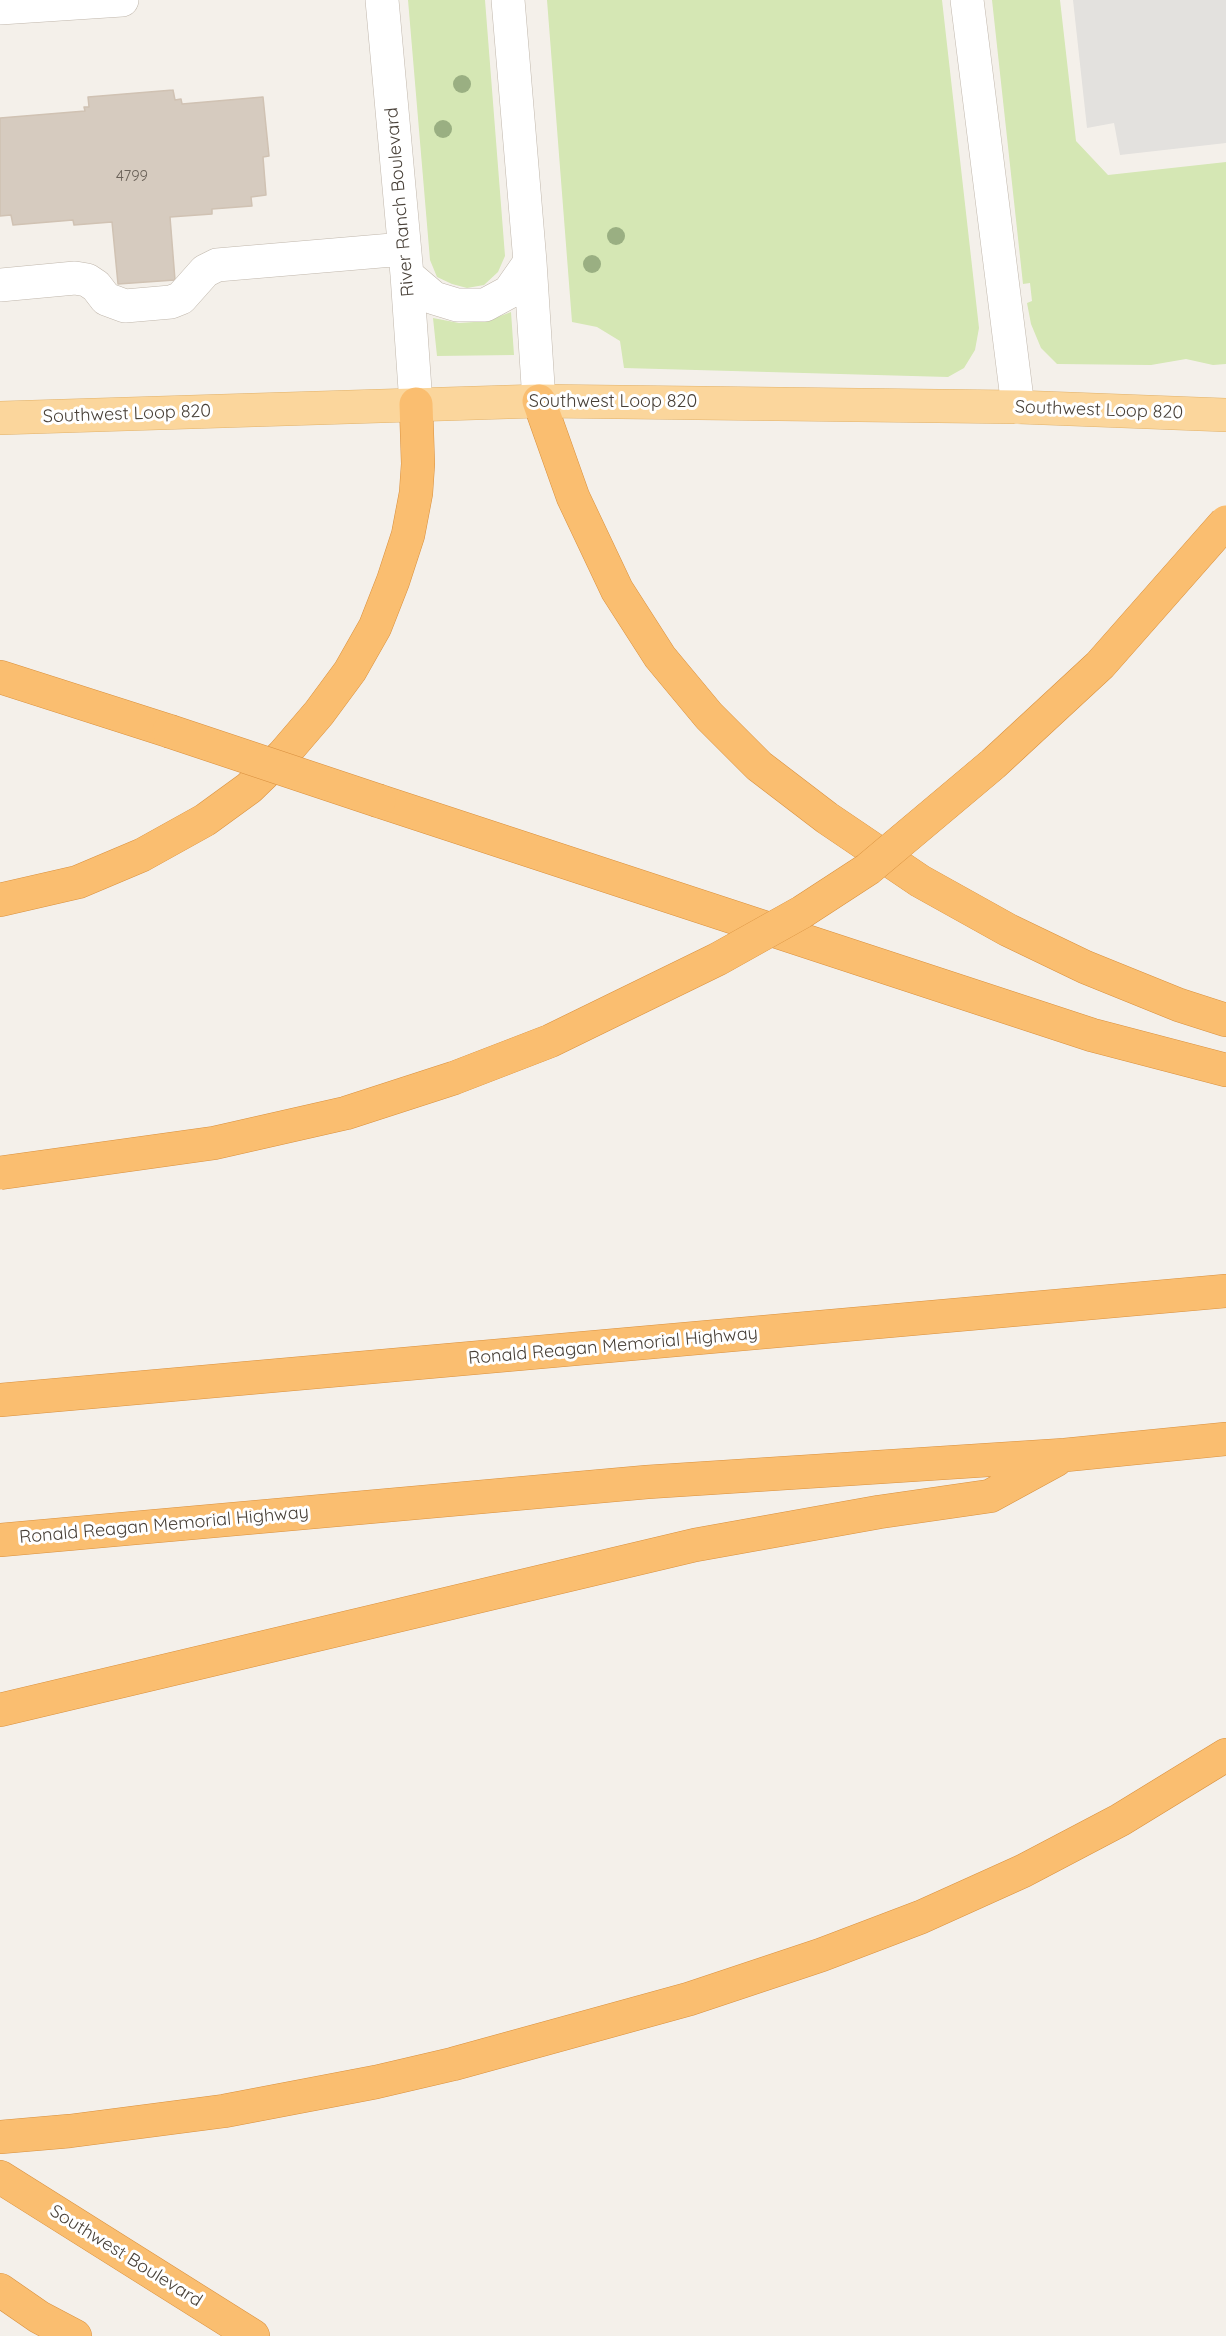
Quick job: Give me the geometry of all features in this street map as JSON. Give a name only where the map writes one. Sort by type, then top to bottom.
[{"type":"highway","points":[[539,402],[573,496],[617,590],[660,657],[709,716],[759,766],[827,818],[920,881],[1008,930],[1084,967],[1179,1005],[1226,1020]]},
{"type":"highway","points":[[0,900],[78,882],[142,855],[205,820],[249,788],[283,755],[319,713],[350,671],[375,627],[405,544],[416,493],[418,464],[416,404]]},
{"type":"highway","points":[[0,1173],[214,1143],[346,1113],[454,1078],[550,1041],[718,959],[802,912],[867,869],[993,764],[1100,665],[1226,522]]},
{"type":"highway","points":[[0,677],[1092,1035],[1226,1070]]},
{"type":"highway","name":"Ronald Reagan Memorial Highway","points":[[0,1400],[1226,1291]]},
{"type":"highway","name":"Ronald Reagan Memorial Highway","points":[[0,1540],[647,1482],[1065,1455],[1226,1438]]},
{"type":"highway","points":[[0,1710],[695,1545],[879,1512],[990,1496],[1065,1455]]},
{"type":"highway","points":[[0,2137],[70,2131],[213,2113],[314,2095],[453,2064],[689,2000],[821,1955],[921,1917],[1013,1876],[1120,1820],[1226,1755]]},
{"type":"highway","name":"Southwest Boulevard","points":[[0,2177],[253,2336]]},
{"type":"highway","points":[[0,2290],[39,2317],[75,2336]]},
{"type":"main road","name":"Southwest Loop 820","points":[[0,418],[539,402],[1018,407],[1226,415]]},
{"type":"street","points":[[0,8],[122,0]]},
{"type":"street","name":"River Ranch Boulevard","points":[[382,0],[416,404]]},
{"type":"street","points":[[508,0],[539,402]]},
{"type":"street","points":[[967,0],[1018,407]]},
{"type":"street","points":[[0,285],[75,278],[87,279],[106,299],[125,306],[171,302],[181,298],[205,271],[217,265],[405,262],[434,298],[457,305],[485,305],[509,292],[530,262]]},
{"type":"green space","points":[[408,0],[485,0],[505,256],[498,272],[484,285],[467,288],[452,284],[437,277],[430,260]]},
{"type":"green space","points":[[547,0],[942,0],[979,328],[975,350],[964,368],[948,377],[624,368],[620,341],[597,327],[572,322]]},
{"type":"green space","points":[[992,0],[1060,0],[1076,141],[1108,175],[1226,162],[1226,364],[1213,365],[1186,359],[1151,365],[1057,364],[1041,348],[1031,324],[1027,303],[1032,301],[1030,283],[1023,284]]},
{"type":"green space","points":[[511,312],[514,355],[437,356],[433,318],[459,323],[474,322],[490,320]]},
{"type":"shaded area","points":[[1073,0],[1226,0],[1226,143],[1120,155],[1114,123],[1087,128]]},
{"type":"building","points":[[173,90],[175,100],[181,99],[182,104],[263,97],[269,156],[263,157],[266,195],[251,197],[252,206],[212,209],[212,214],[170,217],[175,280],[118,284],[112,222],[74,225],[73,220],[13,225],[11,215],[0,216],[0,118],[85,111],[84,107],[89,107],[88,97]]}]
